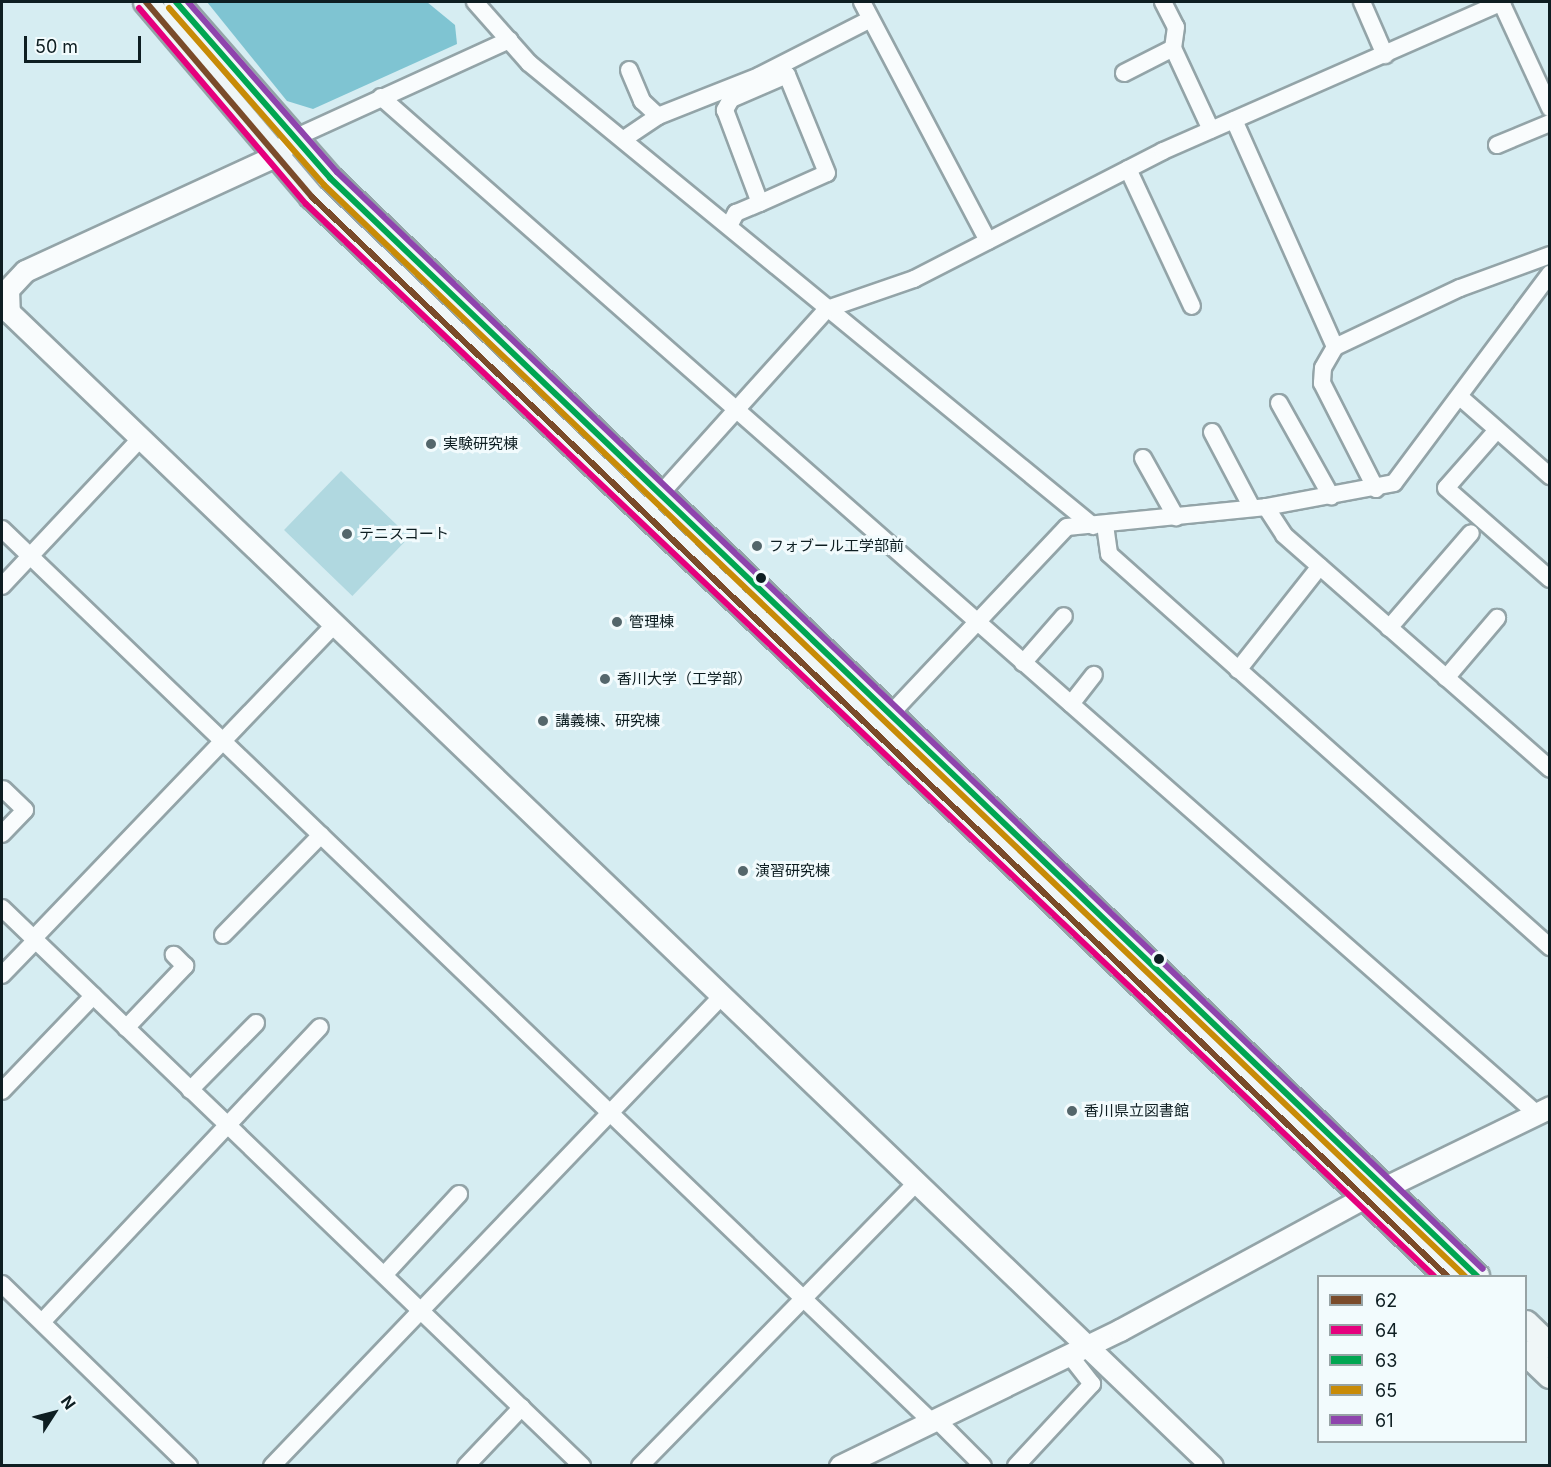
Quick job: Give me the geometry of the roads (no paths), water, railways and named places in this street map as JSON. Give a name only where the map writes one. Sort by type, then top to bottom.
[{"type":"main road","points":[[146,2],[273,157],[653,502],[1375,1193],[1476,1275]]},
{"type":"main road","points":[[176,2],[292,139],[653,502]]},
{"type":"main road","points":[[1375,1193],[1446,1275]]},
{"type":"main road","points":[[1527,1324],[1550,1346]]},
{"type":"main road","points":[[1527,1354],[1550,1376]]},
{"type":"street","points":[[475,2],[509,40],[624,139],[827,309],[1099,526],[1109,554],[1550,947]]},
{"type":"street","points":[[862,2],[869,20],[988,241]]},
{"type":"street","points":[[1163,2],[1176,27],[1173,48],[1211,130]]},
{"type":"street","points":[[1362,2],[1385,55]]},
{"type":"street","points":[[653,502],[734,409],[827,309],[914,279],[1128,169],[1502,2],[1550,108]]},
{"type":"street","points":[[624,139],[658,116],[759,76],[869,20]]},
{"type":"street","points":[[509,40],[292,139],[273,157],[25,271],[5,288],[9,312],[16,323],[1089,1345],[1212,1466]]},
{"type":"street","points":[[1124,73],[1173,48]]},
{"type":"street","points":[[629,70],[642,101],[658,116]]},
{"type":"street","points":[[729,226],[736,213],[760,203],[827,173],[787,75],[731,99],[725,110],[760,203]]},
{"type":"street","points":[[381,97],[1023,663],[1543,1110],[1375,1193],[1089,1345],[840,1466]]},
{"type":"street","points":[[1234,120],[1335,347]]},
{"type":"street","points":[[1497,145],[1550,123]]},
{"type":"street","points":[[1128,169],[1192,306]]},
{"type":"street","points":[[1376,489],[1322,383],[1323,368],[1335,347],[1460,288],[1550,255]]},
{"type":"street","points":[[884,722],[1067,526],[1099,526],[1176,517],[1376,489],[1405,474],[1550,274]]},
{"type":"street","points":[[1460,397],[1550,476]]},
{"type":"street","points":[[1279,403],[1330,496]]},
{"type":"street","points":[[1497,429],[1446,488],[1550,579]]},
{"type":"street","points":[[1212,432],[1259,507],[1284,535],[1550,769]]},
{"type":"street","points":[[2,586],[139,440]]},
{"type":"street","points":[[1143,458],[1176,517]]},
{"type":"street","points":[[2,529],[612,1112],[804,1299],[983,1466]]},
{"type":"street","points":[[1389,628],[1471,533]]},
{"type":"street","points":[[1238,670],[1320,566]]},
{"type":"street","points":[[1023,663],[1064,616]]},
{"type":"street","points":[[1446,678],[1497,618]]},
{"type":"street","points":[[2,975],[222,740],[333,626]]},
{"type":"street","points":[[1071,704],[1094,675]]},
{"type":"street","points":[[2,834],[26,810],[3,789]]},
{"type":"street","points":[[223,935],[321,835]]},
{"type":"street","points":[[2,908],[226,1125],[425,1312],[582,1466]]},
{"type":"street","points":[[126,1028],[185,966],[174,954]]},
{"type":"street","points":[[2,1091],[93,996]]},
{"type":"street","points":[[272,1466],[425,1312],[722,996]]},
{"type":"street","points":[[190,1090],[256,1023]]},
{"type":"street","points":[[42,1322],[320,1027]]},
{"type":"street","points":[[640,1466],[917,1182]]},
{"type":"street","points":[[385,1274],[459,1194]]},
{"type":"street","points":[[2,1284],[189,1466]]},
{"type":"street","points":[[1016,1466],[1092,1384],[1069,1355]]},
{"type":"street","points":[[466,1466],[522,1407]]},
{"type":"place","name":"実験研究棟","points":[[431,444]]},
{"type":"place","name":"テニスコート","points":[[347,534]]},
{"type":"place","name":"フォブール工学部前","points":[[757,546]]},
{"type":"place","name":"管理棟","points":[[617,622]]},
{"type":"place","name":"香川大学（工学部）","points":[[605,679]]},
{"type":"place","name":"講義棟、研究棟","points":[[543,721]]},
{"type":"place","name":"演習研究棟","points":[[743,871]]},
{"type":"place","name":"香川県立図書館","points":[[1072,1111]]}]
